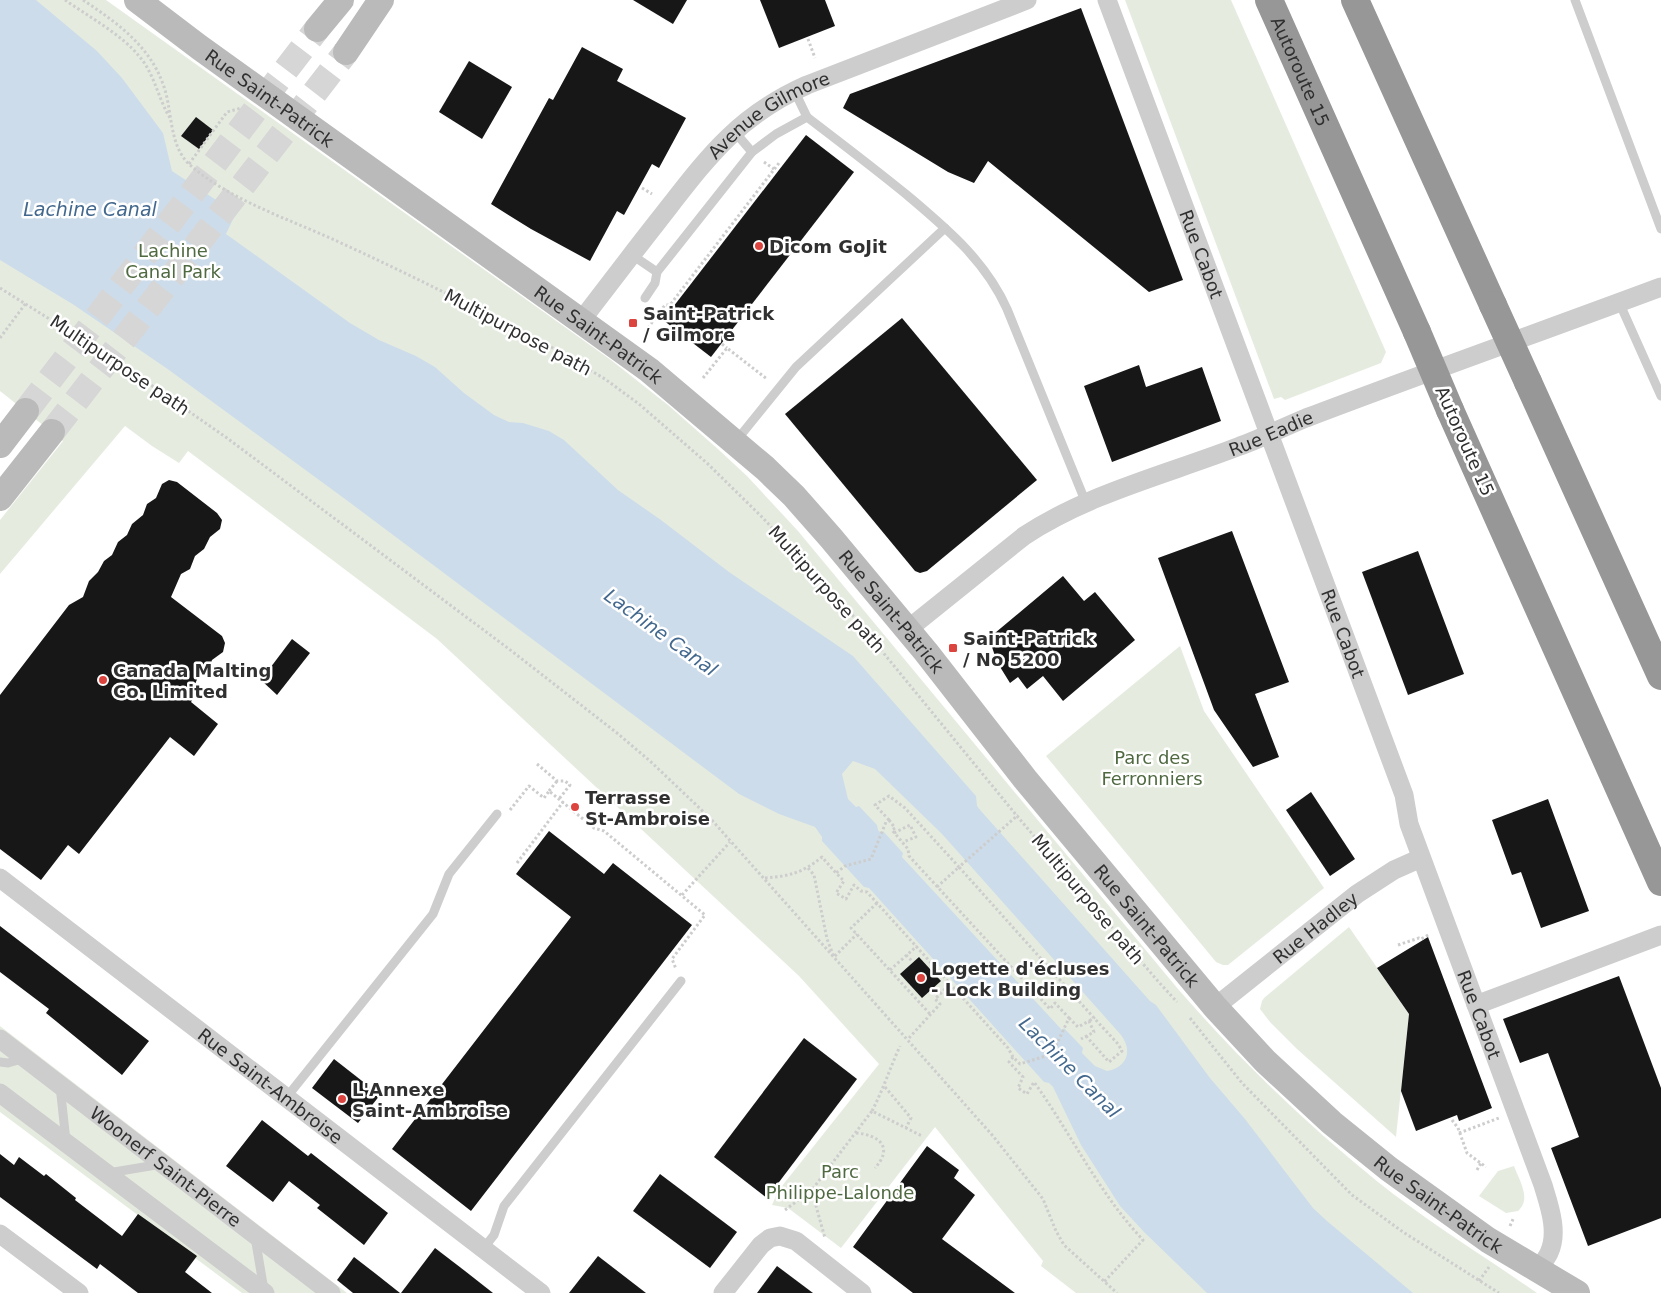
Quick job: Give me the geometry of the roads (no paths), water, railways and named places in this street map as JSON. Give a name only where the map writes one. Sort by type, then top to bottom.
[{"type":"highway","name":"Autoroute 15","points":[[1269,0],[1661,882]]},
{"type":"highway","points":[[1355,0],[1661,676]]},
{"type":"main road","name":"Rue Saint-Patrick","points":[[137,0],[199,47],[649,370],[735,442],[794,496],[907,630],[1025,779],[1215,1007],[1276,1071],[1360,1146],[1389,1169],[1488,1240],[1577,1293]]},
{"type":"main road","points":[[317,29],[341,0]]},
{"type":"main road","points":[[346,52],[381,0]]},
{"type":"main road","points":[[0,446],[26,411]]},
{"type":"main road","points":[[0,498],[52,432]]},
{"type":"street","name":"Avenue Gilmore","points":[[581,321],[699,168],[733,131],[767,105],[794,90],[1027,0]]},
{"type":"street","name":"Rue Cabot","points":[[1107,0],[1404,795],[1409,824],[1421,858],[1543,1185],[1549,1206],[1553,1238],[1549,1252],[1538,1270]]},
{"type":"street","name":"Rue Eadie","points":[[907,630],[1024,536],[1086,503],[1304,419],[1661,287]]},
{"type":"street","name":"Rue Hadley","points":[[1215,1007],[1357,894],[1394,870],[1421,858]]},
{"type":"street","name":"Rue Saint-Ambroise","points":[[0,878],[541,1293]]},
{"type":"street","points":[[1476,1005],[1661,935]]},
{"type":"street","name":"Woonerf Saint-Pierre","points":[[0,1039],[331,1293]]},
{"type":"street","points":[[0,1093],[264,1293]]},
{"type":"street","points":[[0,1234],[79,1293]]},
{"type":"street","points":[[723,1293],[761,1245],[770,1238],[780,1236],[796,1241],[862,1293]]},
{"type":"lane","points":[[1575,0],[1661,229]]},
{"type":"lane","points":[[794,90],[808,117],[945,228],[964,245],[984,268],[1005,304],[1086,503]]},
{"type":"lane","points":[[645,298],[655,283],[657,272],[752,152],[776,134],[808,117]]},
{"type":"lane","points":[[733,131],[752,152]]},
{"type":"lane","points":[[735,442],[796,367],[945,228]]},
{"type":"lane","points":[[632,255],[657,272]]},
{"type":"lane","points":[[1620,302],[1661,396]]},
{"type":"lane","points":[[286,1098],[433,914],[449,874],[497,814]]},
{"type":"lane","points":[[483,1249],[494,1235],[504,1206],[681,981]]},
{"type":"lane","points":[[0,1062],[8,1063],[25,1058]]},
{"type":"lane","points":[[60,1084],[66,1143]]},
{"type":"lane","points":[[105,1173],[163,1164]]},
{"type":"lane","points":[[254,1234],[264,1293]]},
{"type":"water","name":"Lachine Canal","points":[[0,0],[36,0],[97,51],[122,78],[163,133],[172,171],[236,213],[226,234],[350,323],[379,340],[416,356],[435,367],[464,393],[494,415],[509,422],[523,423],[549,431],[564,440],[618,490],[729,572],[853,656],[976,796],[977,806],[981,811],[1150,1001],[1156,1005],[1210,1078],[1245,1119],[1313,1208],[1413,1293],[1207,1293],[1120,1206],[1081,1145],[1053,1087],[1049,1083],[1044,1082],[869,888],[864,887],[822,841],[822,837],[815,827],[779,814],[739,794],[345,499],[169,370],[74,305],[0,260]],"holes":[[[853,761],[875,769],[942,834],[1121,1035],[1125,1041],[1127,1052],[1126,1058],[1119,1066],[1107,1071],[1095,1066],[1082,1053],[1083,1048],[1064,1028],[1062,1030],[902,857],[903,853],[883,831],[882,834],[878,830],[877,825],[859,806],[856,807],[848,799],[842,774]]]},
{"type":"tunnel","points":[[26,411],[317,29]]},
{"type":"tunnel","points":[[52,432],[346,52]]},
{"type":"place","name":"Dicom GoJit","points":[[759,246]]},
{"type":"place","name":"Saint-Patrick / Gilmore","points":[[633,323]]},
{"type":"place","name":"Saint-Patrick / No 5200","points":[[953,648]]},
{"type":"place","name":"Canada Malting Co. Limited","points":[[103,680]]},
{"type":"place","name":"Terrasse St-Ambroise","points":[[575,807]]},
{"type":"place","name":"Logette d'écluses - Lock Building","points":[[921,978]]},
{"type":"place","name":"L'Annexe Saint-Ambroise","points":[[342,1099]]},
{"type":"park label","name":"Lachine Canal Park","points":[[173,260]]},
{"type":"park label","name":"Parc des Ferronniers","points":[[1152,768]]},
{"type":"park label","name":"Parc Philippe-Lalonde","points":[[840,1181]]}]
